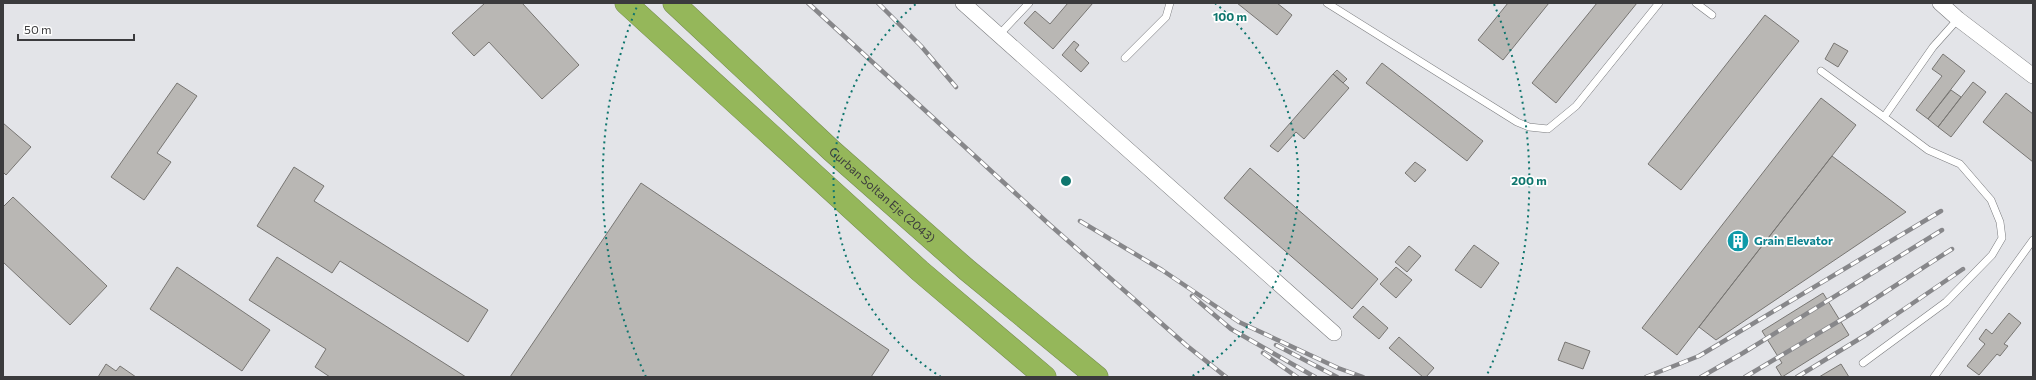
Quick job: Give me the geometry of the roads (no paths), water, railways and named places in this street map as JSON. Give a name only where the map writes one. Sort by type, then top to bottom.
[{"type":"highway","points":[[626,3],[920,271],[1045,377]]},
{"type":"highway","name":"Gurban Soltan Eje (2043)","points":[[674,3],[844,162],[967,270],[1097,377]]},
{"type":"street","points":[[963,3],[998,36],[1334,333]]},
{"type":"street","points":[[1940,3],[1958,19],[2033,76]]},
{"type":"lane","points":[[998,36],[1029,3]]},
{"type":"lane","points":[[1125,58],[1166,17],[1170,3]]},
{"type":"lane","points":[[1327,3],[1517,122],[1540,130],[1548,129],[1576,106],[1659,3]]},
{"type":"lane","points":[[1696,3],[1712,15]]},
{"type":"lane","points":[[1884,116],[1933,47],[1958,19]]},
{"type":"lane","points":[[1821,71],[1884,116],[1928,150],[1960,164],[1991,200],[2000,222],[2002,238],[1992,255],[1946,302],[1863,363]]},
{"type":"lane","points":[[1934,377],[2033,240]]},
{"type":"railway","points":[[808,3],[1050,225],[1186,345],[1226,377]]},
{"type":"railway","points":[[878,3],[921,46],[956,87]]},
{"type":"railway","points":[[1646,377],[1699,356],[1941,211]]},
{"type":"railway","points":[[1080,221],[1162,270],[1239,322],[1338,368],[1363,377]]},
{"type":"railway","points":[[1701,377],[1743,353],[1942,230]]},
{"type":"railway","points":[[1745,377],[1856,311],[1952,249]]},
{"type":"railway","points":[[1797,377],[1869,333],[1963,269]]},
{"type":"railway","points":[[1192,296],[1231,329],[1315,377]]},
{"type":"railway","points":[[1276,345],[1337,377]]},
{"type":"railway","points":[[1263,353],[1297,377]]},
{"type":"place","name":"Grain Elevator","points":[[1738,241]]}]
